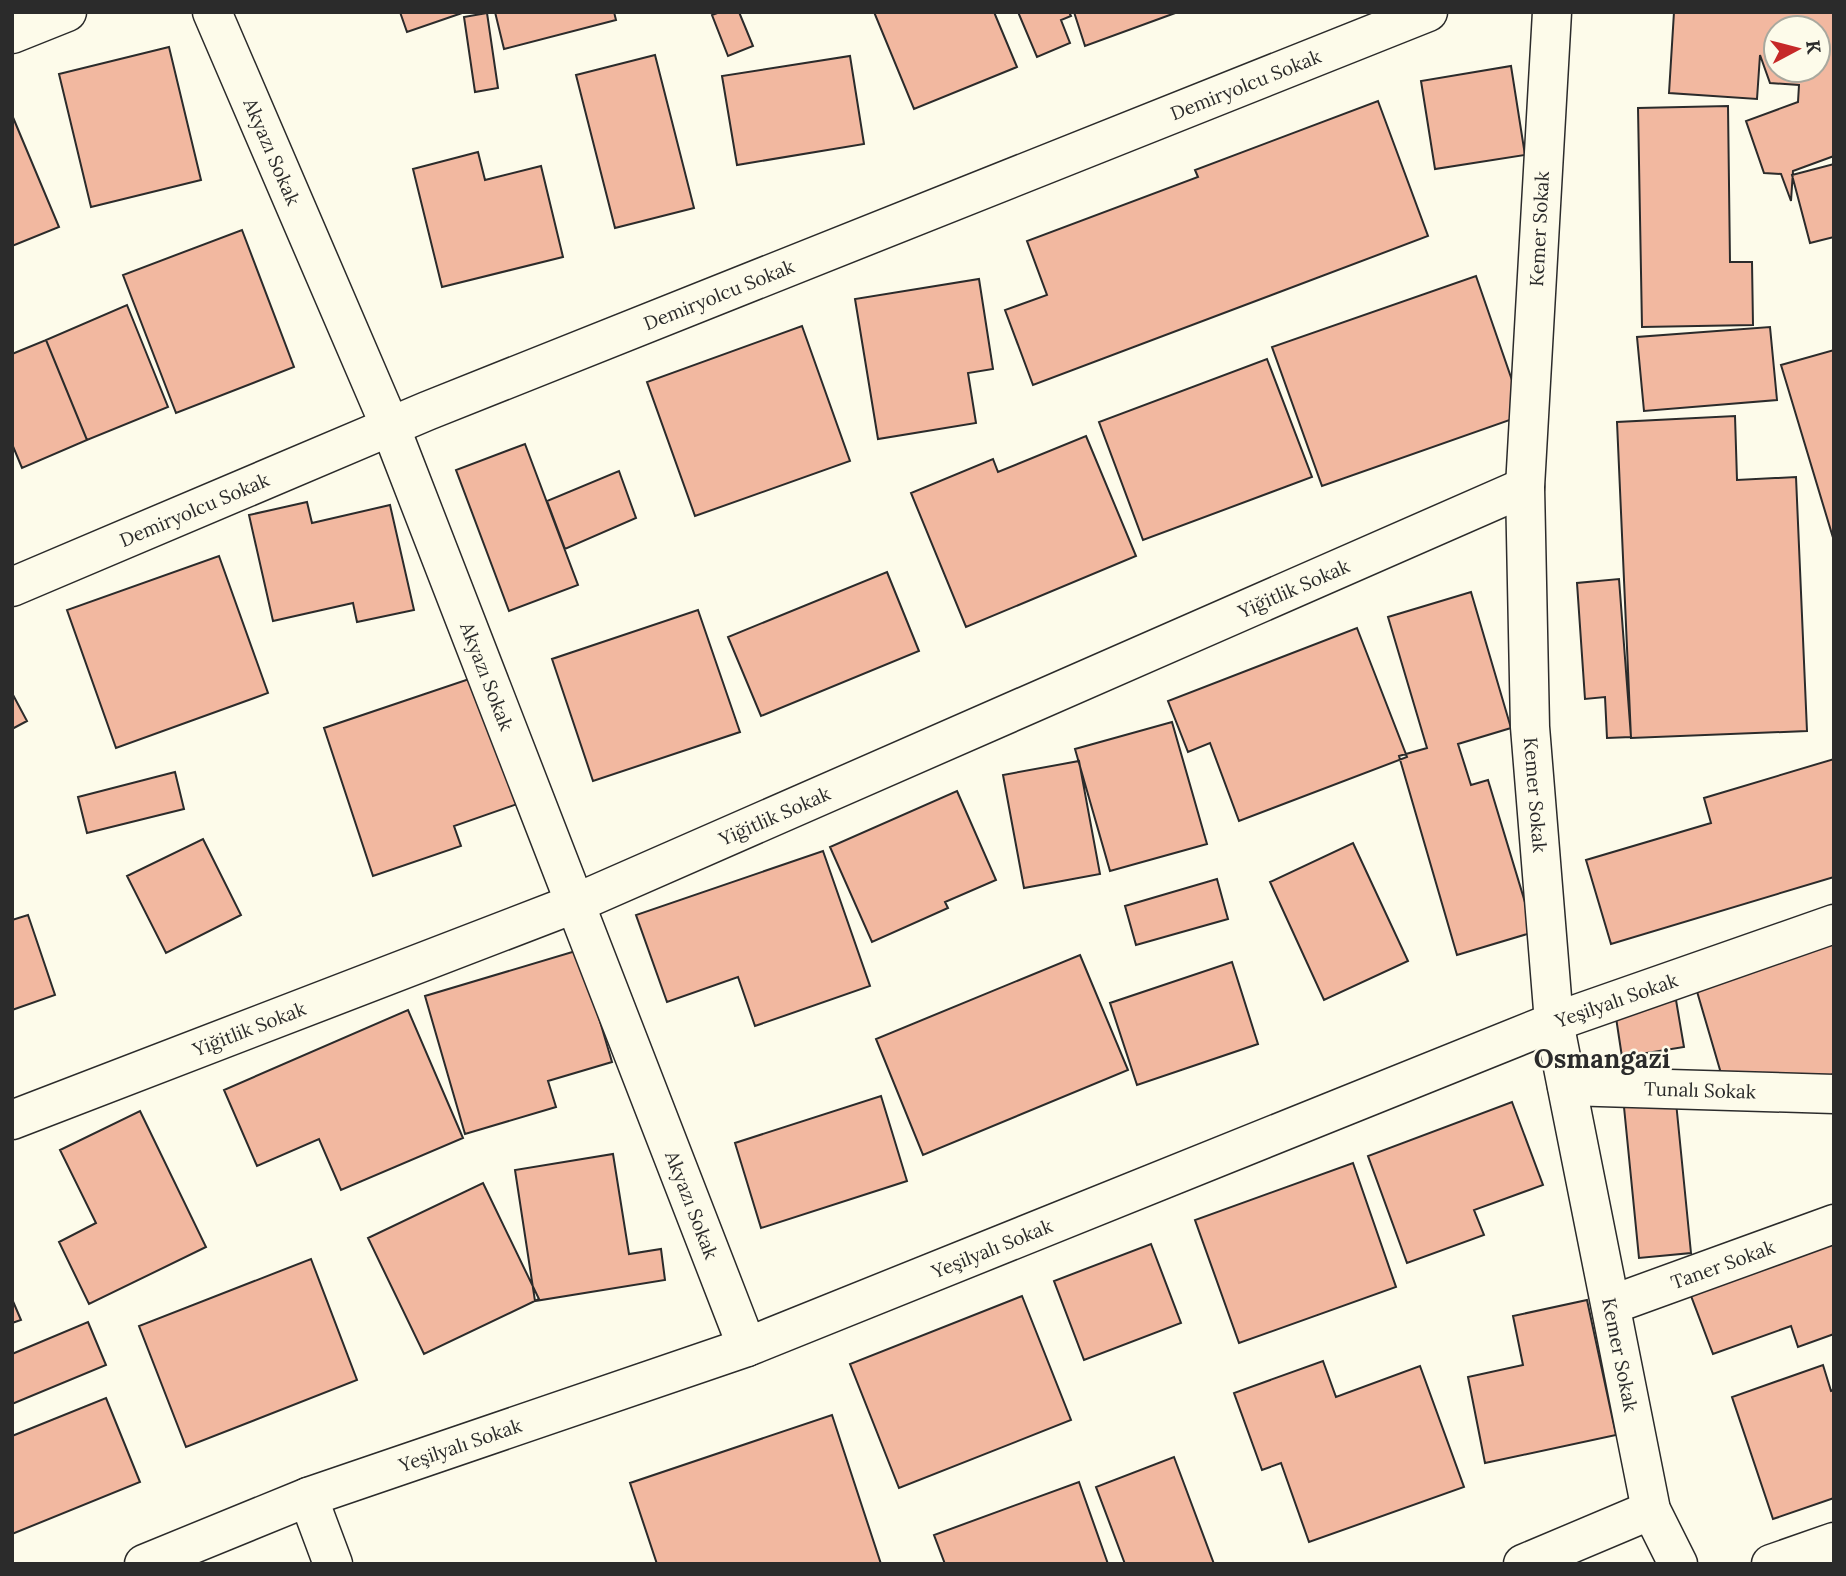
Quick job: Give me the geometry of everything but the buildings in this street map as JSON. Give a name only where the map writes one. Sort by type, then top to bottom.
[{"type":"street","points":[[12,34],[66,12]]},
{"type":"street","name":"Akyazı Sokak","points":[[212,12],[390,426],[747,1347]]},
{"type":"street","name":"Demiryolcu Sokak","points":[[12,587],[390,426],[1428,12]]},
{"type":"street","name":"Kemer Sokak","points":[[1552,12],[1525,487],[1531,727],[1554,1022],[1651,1510],[1678,1564]]},
{"type":"street","name":"Yiğitlik Sokak","points":[[12,1120],[576,903],[1525,487]]},
{"type":"street","name":"Yeşilyalı Sokak","points":[[145,1564],[308,1497],[747,1347],[1554,1022],[1834,924]]},
{"type":"street","name":"Tunalı Sokak","points":[[1567,1086],[1834,1094]]},
{"type":"street","name":"Taner Sokak","points":[[1611,1305],[1834,1224]]},
{"type":"street","points":[[308,1497],[333,1564]]},
{"type":"street","points":[[1523,1564],[1651,1510]]},
{"type":"street","points":[[1771,1564],[1834,1542]]},
{"type":"district","name":"Osmangazi","points":[[1602,1058]]}]
